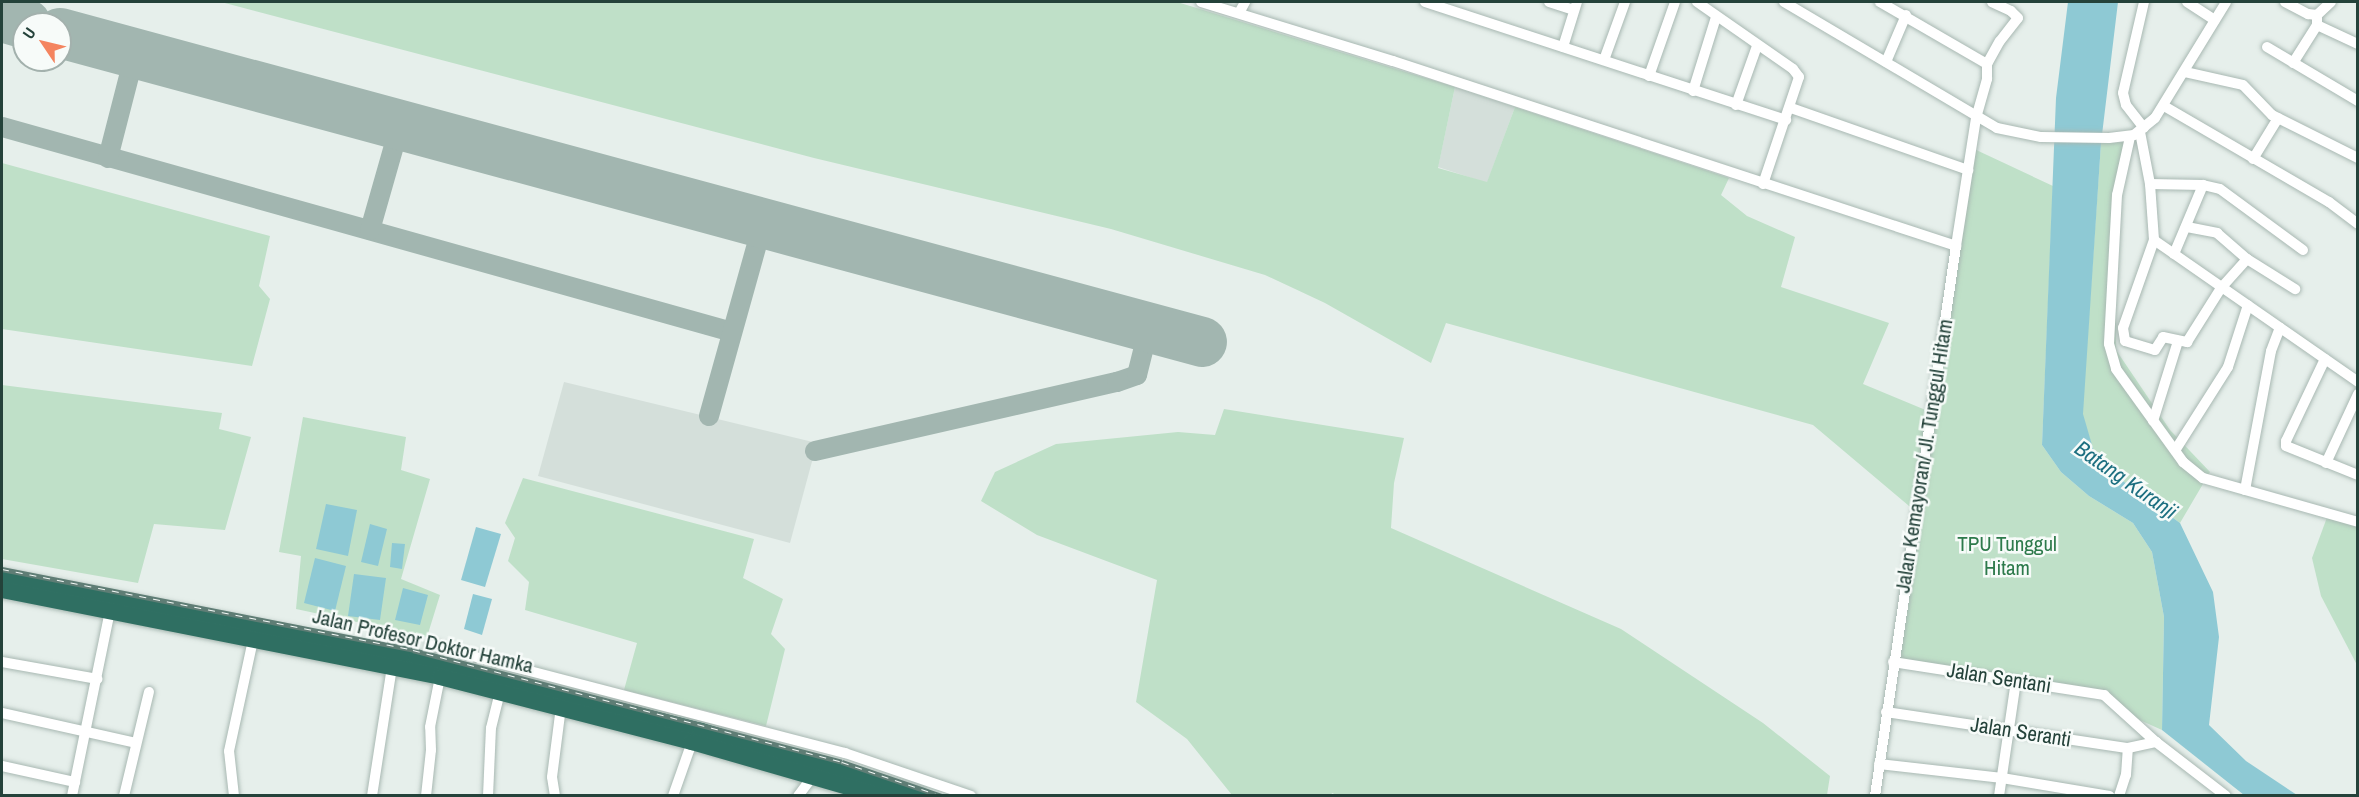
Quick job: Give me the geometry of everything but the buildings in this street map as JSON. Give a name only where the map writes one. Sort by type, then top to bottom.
[{"type":"highway","points":[[2,578],[27,588],[110,611],[185,620]]},
{"type":"highway","points":[[2,590],[27,588],[185,620]]},
{"type":"highway","name":"Jalan Profesor Doktor Hamka","points":[[185,620],[253,640],[416,659],[648,724]]},
{"type":"highway","name":"Jalan Profesor Doktor Hamka","points":[[185,620],[337,650],[392,667],[561,707],[648,724]]},
{"type":"highway","points":[[648,724],[692,742],[813,776],[846,790],[879,795]]},
{"type":"highway","points":[[648,724],[839,770],[920,795]]},
{"type":"street","points":[[1201,2],[1393,61],[1956,246]]},
{"type":"street","points":[[1239,13],[1245,2]]},
{"type":"street","points":[[1425,2],[1786,120]]},
{"type":"street","points":[[1549,2],[1575,6],[1563,47]]},
{"type":"street","points":[[1604,60],[1625,2]]},
{"type":"street","points":[[1649,76],[1675,2]]},
{"type":"street","points":[[1697,2],[1797,72],[1799,81],[1791,108],[1763,184]]},
{"type":"street","points":[[1784,2],[1976,118],[1997,128],[2041,136],[2109,138],[2138,132]]},
{"type":"street","points":[[1880,2],[1987,64],[2000,41],[2018,18],[2011,11],[1992,2]]},
{"type":"street","points":[[2144,2],[2123,93],[2138,132],[2150,184],[2154,240],[2123,328],[2123,338],[2127,343],[2155,350],[2163,337],[2187,342],[2221,288],[2247,259]]},
{"type":"street","points":[[2187,2],[2215,20]]},
{"type":"street","points":[[2226,2],[2164,106],[2138,132],[2117,195],[2109,344],[2116,369],[2190,469],[2203,478],[2358,522]]},
{"type":"street","points":[[2285,2],[2358,45]]},
{"type":"street","points":[[2293,63],[2317,20],[2329,4]]},
{"type":"street","points":[[1886,62],[1906,15]]},
{"type":"street","points":[[1693,91],[1716,17]]},
{"type":"street","points":[[1736,105],[1757,46]]},
{"type":"street","points":[[2267,47],[2358,101]]},
{"type":"street","name":"Jalan Kemayoran/ Jl. Tunggul Hitam","points":[[1875,795],[1956,246],[1976,118],[1987,79],[1987,64]]},
{"type":"street","points":[[2185,72],[2240,83],[2250,90],[2267,111],[2278,118],[2358,158]]},
{"type":"street","points":[[2164,106],[2329,202],[2358,224]]},
{"type":"street","points":[[1791,108],[1968,170]]},
{"type":"street","points":[[2253,159],[2278,118]]},
{"type":"street","points":[[2150,184],[2203,185],[2227,192],[2303,250]]},
{"type":"street","points":[[2174,254],[2203,185]]},
{"type":"street","points":[[2187,227],[2217,233],[2247,259],[2295,289]]},
{"type":"street","points":[[2154,240],[2358,382]]},
{"type":"street","points":[[2176,449],[2228,367],[2248,305]]},
{"type":"street","points":[[2245,490],[2271,351],[2280,328]]},
{"type":"street","points":[[2153,421],[2178,340]]},
{"type":"street","points":[[2325,359],[2285,444],[2290,450],[2356,471]]},
{"type":"street","points":[[2326,463],[2358,394]]},
{"type":"street","points":[[72,795],[110,611]]},
{"type":"street","points":[[234,795],[229,751],[253,640]]},
{"type":"street","points":[[430,645],[845,753],[971,795]]},
{"type":"street","points":[[2,662],[97,679]]},
{"type":"street","name":"Jalan Sentani","points":[[1893,662],[2104,695],[2156,742]]},
{"type":"street","points":[[372,795],[392,667]]},
{"type":"street","points":[[426,795],[431,750],[430,728],[440,677]]},
{"type":"street","points":[[1999,795],[2016,681]]},
{"type":"street","points":[[124,795],[149,692]]},
{"type":"street","points":[[488,795],[492,728],[500,692]]},
{"type":"street","points":[[555,795],[552,777],[561,707]]},
{"type":"street","name":"Jalan Seranti","points":[[1886,712],[2128,748],[2156,742]]},
{"type":"street","points":[[2,713],[136,742]]},
{"type":"street","points":[[673,795],[692,742]]},
{"type":"street","points":[[2156,742],[2226,795]]},
{"type":"street","points":[[2119,795],[2126,775],[2128,748]]},
{"type":"street","points":[[839,770],[845,753]]},
{"type":"street","points":[[1879,764],[2002,778],[2110,795]]},
{"type":"street","points":[[2,766],[75,782]]},
{"type":"street","points":[[798,795],[813,776]]},
{"type":"shaded area","points":[[1455,87],[1515,107],[1487,183],[1438,167]]},
{"type":"shaded area","points":[[564,382],[817,443],[790,543],[538,476]]},
{"type":"green space","name":"TPU Tunggul Hitam","points":[[221,2],[1177,2],[1455,87],[1438,168],[1487,182],[1515,107],[1729,178],[1721,195],[1747,216],[1795,237],[1781,287],[1889,323],[1863,384],[1928,411],[1972,148],[2053,186],[2042,445],[2061,472],[2089,496],[2133,523],[2152,552],[2164,617],[2162,730],[2133,717],[2101,690],[1894,662],[1915,511],[1813,425],[1446,323],[1431,363],[1325,303],[1265,275],[1111,229],[814,158]]},
{"type":"green space","points":[[2126,142],[2116,242],[2116,350],[2170,430],[2210,472],[2180,523],[2097,462],[2082,414],[2101,143]]},
{"type":"green space","points":[[2,163],[270,236],[259,286],[270,299],[252,366],[2,329]]},
{"type":"green space","points":[[2,385],[222,413],[219,429],[251,437],[225,530],[154,524],[138,583],[2,559]]},
{"type":"green space","points":[[1224,409],[1404,438],[1394,483],[1391,528],[1621,629],[1763,723],[1830,776],[1827,795],[1339,796],[1332,793],[1331,796],[1232,795],[1187,739],[1136,702],[1157,580],[1037,535],[981,501],[995,472],[1056,444],[1178,432],[1215,435]]},
{"type":"green space","points":[[303,417],[406,437],[401,470],[430,479],[401,579],[440,595],[427,637],[296,609],[301,556],[279,552]]},
{"type":"green space","points":[[523,478],[754,539],[743,578],[783,599],[771,634],[785,649],[766,726],[624,690],[637,643],[525,610],[529,582],[508,561],[515,538],[505,523]]},
{"type":"green space","points":[[2329,512],[2357,522],[2357,665],[2321,596],[2312,558]]},
{"type":"water","points":[[2068,2],[2118,2],[2101,143],[2083,414],[2097,462],[2180,523],[2213,592],[2219,637],[2209,725],[2246,761],[2297,795],[2244,795],[2162,730],[2164,617],[2152,552],[2133,523],[2089,496],[2061,472],[2042,445],[2056,98]]},
{"type":"water","points":[[326,504],[357,510],[348,556],[316,549]]},
{"type":"water","points":[[370,524],[387,529],[378,566],[361,562]]},
{"type":"water","points":[[476,527],[501,534],[485,587],[461,580]]},
{"type":"water","points":[[392,543],[405,544],[402,569],[390,567]]},
{"type":"water","points":[[315,558],[346,566],[335,611],[304,603]]},
{"type":"water","points":[[354,574],[386,578],[380,620],[348,616]]},
{"type":"water","points":[[403,588],[428,595],[420,625],[395,620]]},
{"type":"water","points":[[473,594],[492,599],[482,635],[464,629]]},
{"type":"taxiway","points":[[108,158],[135,53]]},
{"type":"taxiway","points":[[370,230],[400,125]]},
{"type":"taxiway","points":[[2,127],[732,332]]},
{"type":"taxiway","points":[[709,416],[763,223]]},
{"type":"taxiway","points":[[815,451],[1117,382],[1137,375],[1149,327]]},
{"type":"runway","points":[[2,17],[12,20]]},
{"type":"runway","points":[[72,36],[1202,342]]},
{"type":"railway","points":[[2,569],[413,650],[842,762],[942,796]]},
{"type":"water label","name":"Batang Kuranji","points":[[2126,480]]}]
